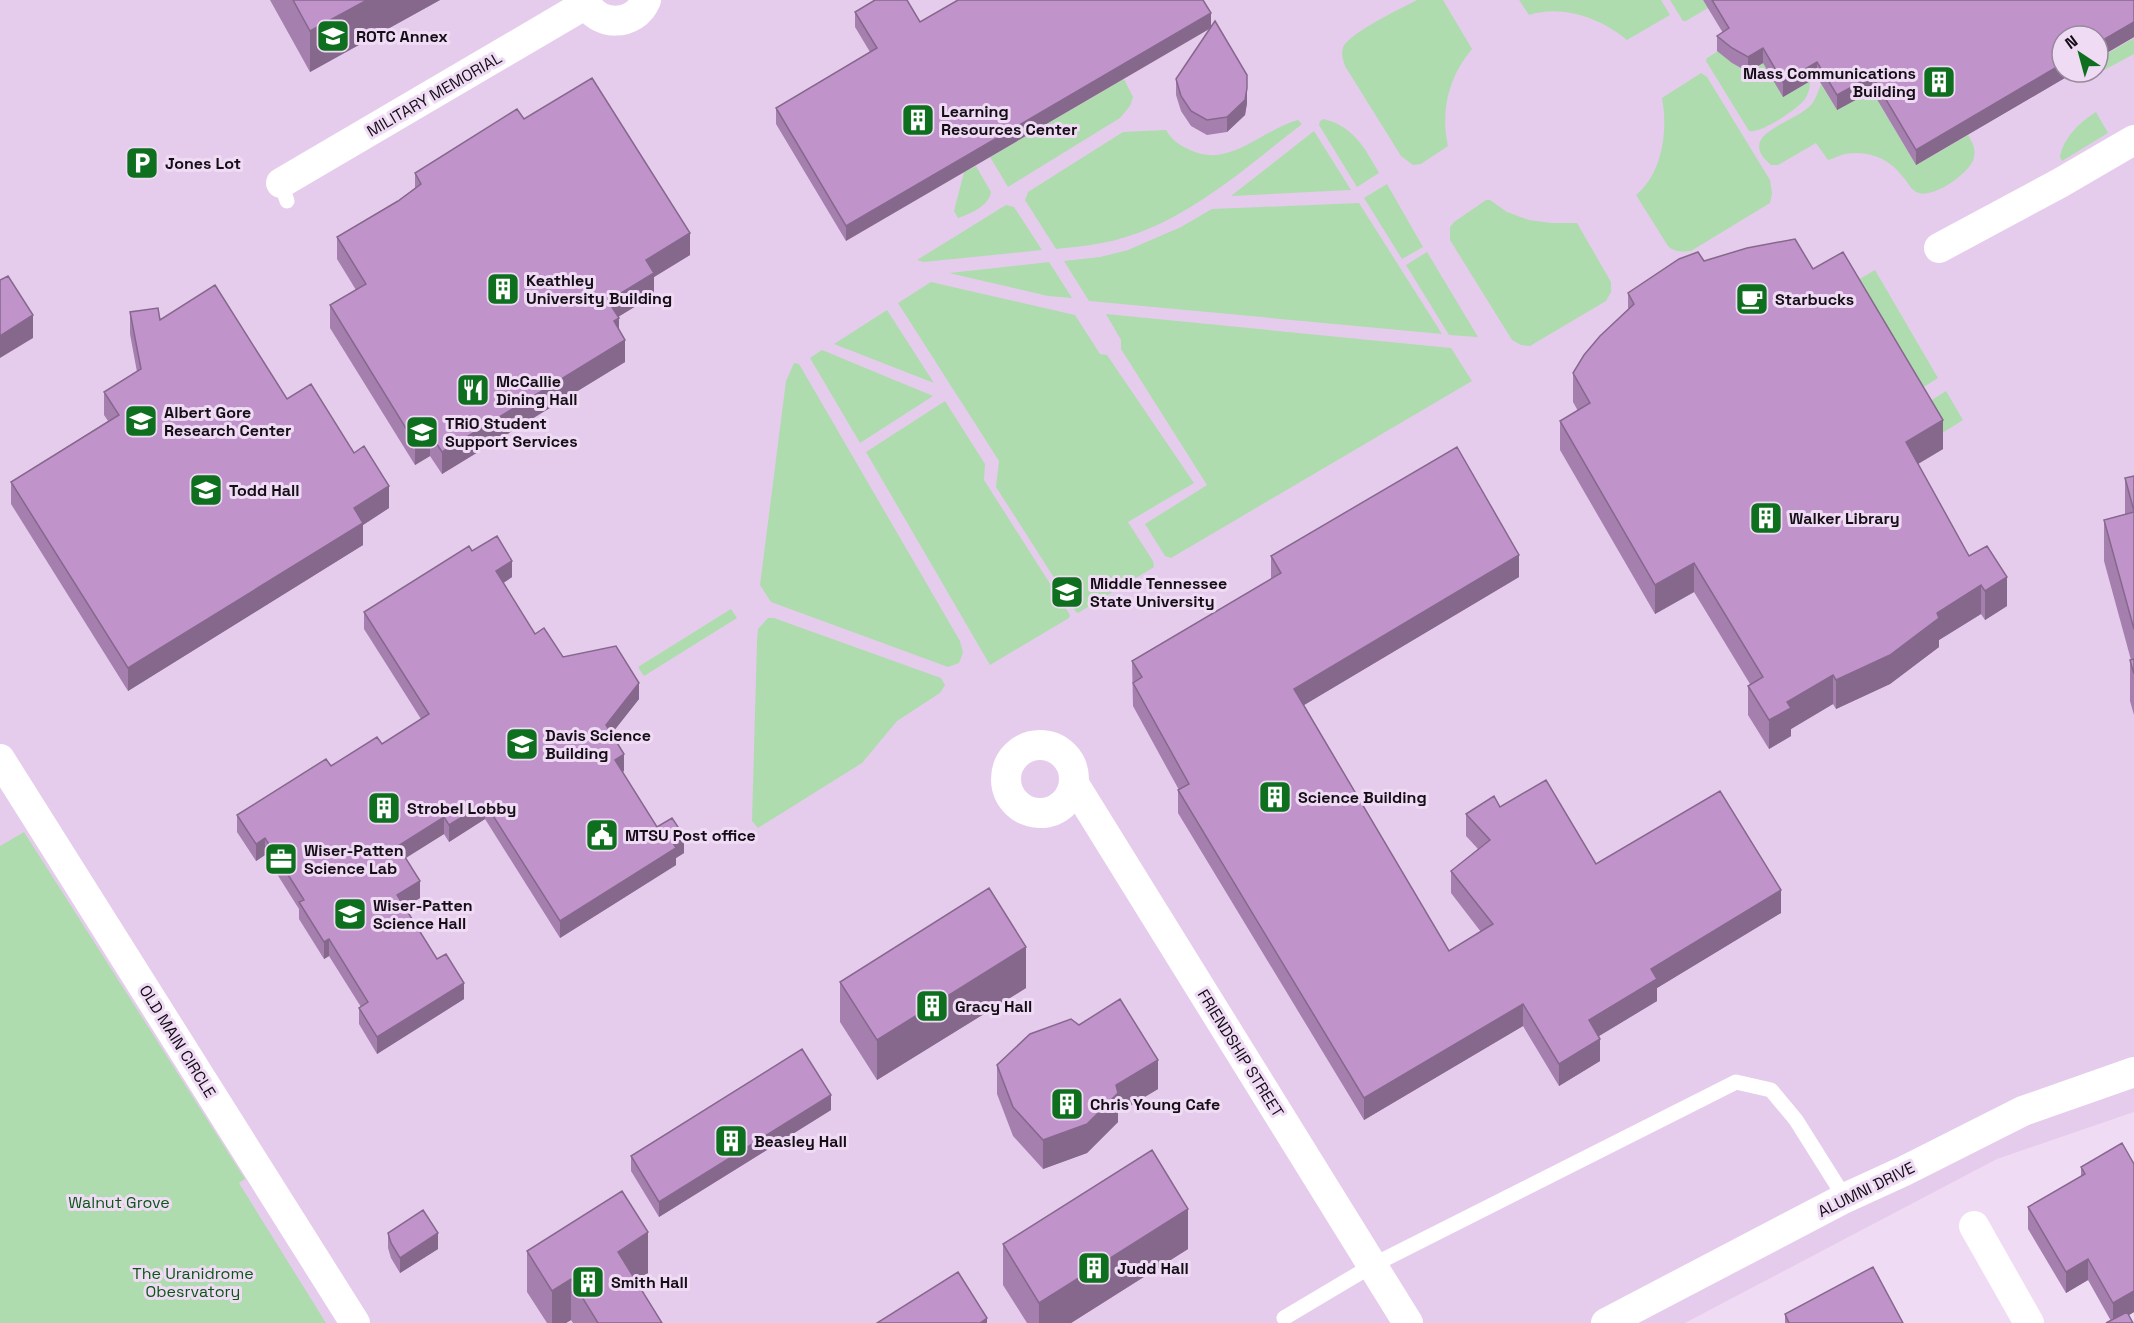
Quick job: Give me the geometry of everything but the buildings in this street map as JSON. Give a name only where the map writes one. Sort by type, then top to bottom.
[{"type":"street","points":[[586,2],[593,13],[603,19],[614,21],[626,20],[636,15],[646,0]]},
{"type":"street","name":"MILITARY MEMORIAL","points":[[284,192],[586,2]]},
{"type":"street","points":[[1939,248],[2134,140]]},
{"type":"street","name":"OLD MAIN CIRCLE","points":[[0,759],[355,1323]]},
{"type":"street","name":"FRIENDSHIP STREET","points":[[1074,784],[1408,1323]]},
{"type":"street","name":"ALUMNI DRIVE","points":[[1606,1323],[1845,1198],[2023,1111],[2134,1072]]},
{"type":"street","points":[[1974,1227],[2029,1323]]},
{"type":"lane","points":[[1284,1318],[1373,1264],[1736,1082],[1771,1090],[1796,1120],[1845,1198]]},
{"type":"shaded area","name":"Middle Tennessee State University","points":[[0,0],[2134,0],[2134,1112],[1997,1159],[1685,1323],[0,1323]]},
{"type":"green space","points":[[1417,0],[1443,0],[1472,49],[1457,71],[1448,94],[1445,120],[1448,146],[1421,164],[1413,165],[1401,156],[1345,66],[1342,52],[1347,42],[1354,36]]},
{"type":"green space","points":[[1519,0],[1661,0],[1670,15],[1627,40],[1605,25],[1581,15],[1555,11],[1529,15]]},
{"type":"green space","points":[[1670,0],[1703,0],[1708,8],[1683,21]]},
{"type":"green space","points":[[2134,38],[2134,54],[2110,67],[2110,52]]},
{"type":"green space","points":[[1718,51],[1732,63],[1748,72],[1763,63],[1810,81],[1806,97],[1795,109],[1778,120],[1761,129],[1749,131],[1706,61]]},
{"type":"green space","points":[[1701,73],[1707,77],[1770,180],[1772,193],[1770,203],[1691,251],[1678,251],[1668,246],[1636,195],[1645,186],[1658,163],[1664,137],[1662,98]]},
{"type":"green space","points":[[1124,79],[1133,97],[1130,106],[1120,118],[1008,187],[990,157]]},
{"type":"green space","points":[[1821,84],[1837,110],[1872,91],[1916,165],[1968,135],[1974,151],[1972,163],[1960,176],[1942,188],[1926,194],[1914,190],[1885,160],[1854,153],[1828,160],[1816,143],[1778,165],[1771,165],[1761,154],[1759,145],[1763,137],[1770,130],[1803,112],[1811,105]]},
{"type":"green space","points":[[2096,112],[2108,133],[2062,161],[2060,157],[2068,137]]},
{"type":"green space","points":[[1324,119],[1351,133],[1363,147],[1379,173],[1357,187],[1319,125]]},
{"type":"green space","points":[[1298,120],[1302,124],[1208,196],[1158,225],[1130,236],[1096,244],[1056,249],[1025,200],[1028,192],[1123,132],[1166,130],[1176,142],[1190,150],[1205,155],[1219,155],[1245,146]]},
{"type":"green space","points":[[1314,131],[1351,190],[1231,196]]},
{"type":"green space","points":[[976,166],[991,192],[990,197],[978,209],[958,218],[954,211],[964,172]]},
{"type":"green space","points":[[1387,184],[1423,247],[1402,259],[1364,198]]},
{"type":"green space","points":[[1486,200],[1490,200],[1507,212],[1529,220],[1577,223],[1611,282],[1611,292],[1606,301],[1530,346],[1521,345],[1512,340],[1450,240],[1450,227],[1454,222]]},
{"type":"green space","points":[[1359,203],[1442,334],[1089,301],[1064,261],[1100,257],[1128,250],[1181,227],[1212,209]]},
{"type":"green space","points":[[1006,205],[1014,207],[1042,250],[924,262],[917,260]]},
{"type":"green space","points":[[1427,252],[1478,337],[1449,335],[1406,265]]},
{"type":"green space","points":[[1049,262],[1072,298],[1048,296],[949,273]]},
{"type":"green space","points":[[1875,270],[1938,378],[1911,395],[1846,287]]},
{"type":"green space","points":[[931,282],[1075,315],[1100,354],[1107,355],[1194,483],[1128,522],[1153,561],[1154,567],[1078,613],[996,487],[999,461],[898,303]]},
{"type":"green space","points":[[887,310],[934,383],[834,344]]},
{"type":"green space","points":[[1106,314],[1451,348],[1472,381],[1171,558],[1165,556],[1145,524],[1207,485],[1121,349],[1121,340]]},
{"type":"green space","points":[[822,350],[933,396],[860,443],[810,358]]},
{"type":"green space","points":[[794,363],[799,364],[960,641],[963,653],[959,663],[948,667],[771,602],[760,585],[786,381]]},
{"type":"green space","points":[[1946,391],[1963,420],[1936,437],[1919,408]]},
{"type":"green space","points":[[945,401],[985,464],[984,480],[1070,615],[1069,618],[990,665],[866,452]]},
{"type":"green space","points":[[731,609],[737,618],[644,676],[638,667]]},
{"type":"green space","points":[[768,618],[774,618],[941,678],[945,685],[940,693],[897,721],[862,763],[758,828],[752,821],[757,642],[758,629]]},
{"type":"green space","name":"Walnut Grove","points":[[24,832],[245,1179],[239,1183],[326,1323],[0,1323],[0,846]]},
{"type":"place","name":"ROTC Annex","points":[[333,36]]},
{"type":"place","name":"Mass Communications Building","points":[[1939,82]]},
{"type":"place","name":"Learning Resources Center","points":[[918,120]]},
{"type":"place","name":"Jones Lot","points":[[142,163]]},
{"type":"place","name":"Keathley University Building","points":[[503,289]]},
{"type":"place","name":"Starbucks","points":[[1752,299]]},
{"type":"place","name":"McCallie Dining Hall","points":[[473,390]]},
{"type":"place","name":"Albert Gore Research Center","points":[[141,421]]},
{"type":"place","name":"TRiO Student Support Services","points":[[422,432]]},
{"type":"place","name":"Todd Hall","points":[[206,490]]},
{"type":"place","name":"Walker Library","points":[[1766,518]]},
{"type":"place","name":"Middle Tennessee State University","points":[[1067,592]]},
{"type":"place","name":"Davis Science Building","points":[[522,744]]},
{"type":"place","name":"Science Building","points":[[1275,797]]},
{"type":"place","name":"Strobel Lobby","points":[[384,808]]},
{"type":"place","name":"MTSU Post office","points":[[602,835]]},
{"type":"place","name":"Wiser-Patten Science Lab","points":[[281,859]]},
{"type":"place","name":"Wiser-Patten Science Hall","points":[[350,914]]},
{"type":"place","name":"Gracy Hall","points":[[932,1006]]},
{"type":"place","name":"Chris Young Cafe","points":[[1067,1104]]},
{"type":"place","name":"Beasley Hall","points":[[731,1141]]},
{"type":"place","name":"Judd Hall","points":[[1094,1268]]},
{"type":"place","name":"Smith Hall","points":[[588,1282]]},
{"type":"park label","name":"The Uranidrome Obesrvatory","points":[[193,1282]]}]
